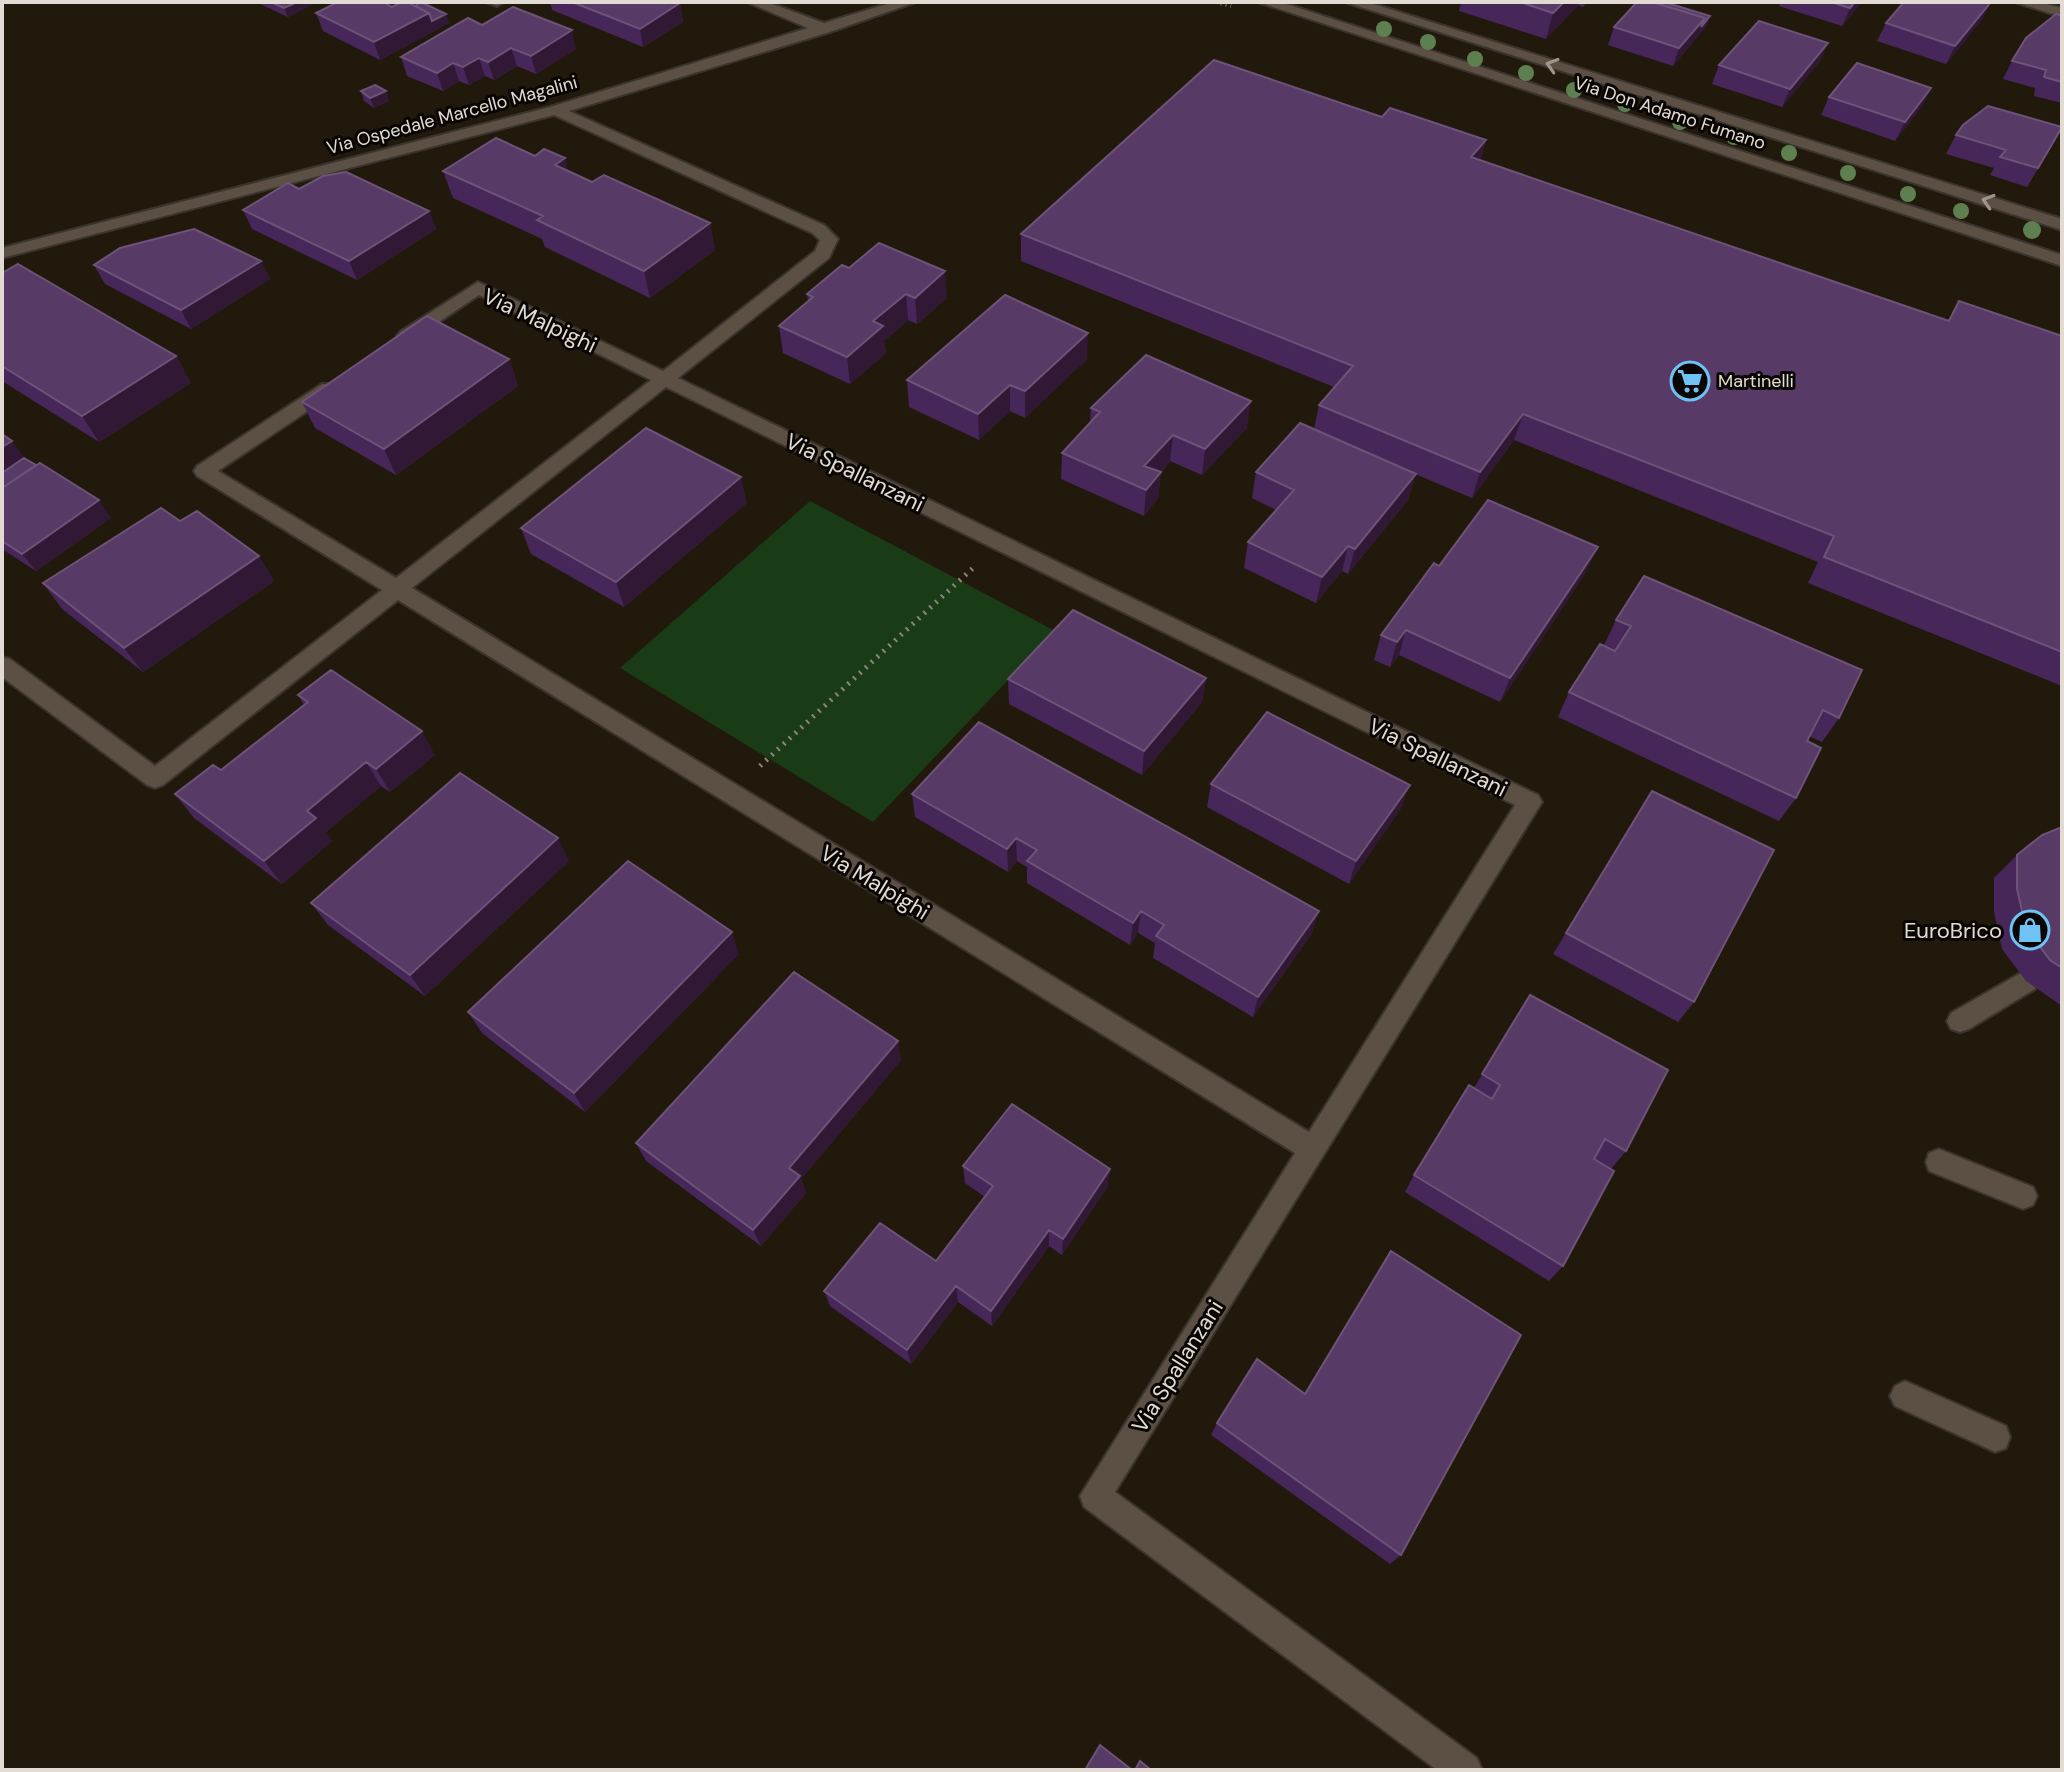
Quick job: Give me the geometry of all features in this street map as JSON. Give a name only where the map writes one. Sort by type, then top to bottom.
[{"type":"street","points":[[754,2],[825,29]]},
{"type":"street","name":"Via Ospedale Marcello Magalini","points":[[2,253],[556,110],[909,2]]},
{"type":"street","name":"Via Don Adamo Fumano","points":[[1265,2],[2062,261]]},
{"type":"street","name":"Via Don Adamo Fumano","points":[[1352,2],[2062,225]]},
{"type":"street","points":[[2022,2],[2062,13]]},
{"type":"street","points":[[2,665],[155,779],[823,254],[829,239],[818,229],[556,110]]},
{"type":"street","name":"Via Malpighi","points":[[387,349],[478,288],[664,379]]},
{"type":"street","name":"Via Malpighi","points":[[348,375],[204,471],[1313,1149]]},
{"type":"street","name":"Via Spallanzani","points":[[664,379],[1530,802],[1095,1496],[1465,1770]]},
{"type":"street","points":[[1960,1021],[2026,981]]},
{"type":"street","points":[[1939,1162],[2023,1196]]},
{"type":"street","points":[[1905,1396],[1995,1437]]},
{"type":"path","points":[[730,794],[1000,543]]},
{"type":"green space","points":[[810,501],[1055,631],[873,822],[620,668]]},
{"type":"building","points":[[271,2],[289,2],[293,4],[284,8]]},
{"type":"building","points":[[338,2],[383,2],[392,7],[407,2],[429,13],[374,42],[316,13]]},
{"type":"building","points":[[421,2],[446,14],[432,21],[429,13],[415,6]]},
{"type":"building","points":[[572,2],[676,2],[680,3],[640,29]]},
{"type":"building","points":[[1520,2],[1564,2],[1553,13]]},
{"type":"building","points":[[1637,2],[1652,2],[1705,18],[1679,48],[1614,27]]},
{"type":"building","points":[[1652,2],[1664,2],[1710,16],[1701,27],[1705,18]]},
{"type":"building","points":[[1831,2],[1855,2],[1850,8]]},
{"type":"building","points":[[1904,2],[1991,2],[1955,46],[1886,23]]},
{"type":"building","points":[[513,7],[572,30],[531,56],[511,48],[488,62],[479,58],[463,67],[453,63],[437,73],[401,57],[468,18],[482,25]]},
{"type":"building","points":[[2056,14],[2062,16],[2062,82],[2044,77],[2046,70],[2012,61],[2026,38]]},
{"type":"building","points":[[1759,21],[1828,43],[1790,89],[1719,65]]},
{"type":"building","name":"Martinelli","points":[[1214,60],[1382,117],[1390,108],[1486,140],[1471,157],[1949,321],[1959,301],[2062,336],[2062,652],[1824,557],[1834,536],[1523,414],[1480,472],[1319,405],[1353,366],[1021,234]]},
{"type":"building","points":[[1857,63],[1931,88],[1905,122],[1829,97]]},
{"type":"building","points":[[375,85],[386,91],[370,98],[361,91]]},
{"type":"building","points":[[1988,106],[2062,127],[2038,168],[2000,157],[2006,150],[1956,135],[1963,125]]},
{"type":"building","points":[[496,138],[535,156],[544,149],[565,158],[555,165],[592,182],[604,175],[710,223],[644,271],[537,220],[543,216],[443,171]]},
{"type":"building","points":[[346,172],[429,211],[349,261],[243,210],[288,183],[299,189],[323,176]]},
{"type":"building","points":[[194,229],[261,261],[181,310],[94,265],[120,248]]},
{"type":"building","points":[[879,243],[945,271],[915,298],[906,294],[873,321],[883,326],[847,357],[779,326],[813,297],[807,294],[842,265],[849,268]]},
{"type":"building","points":[[18,264],[176,356],[82,416],[2,366],[2,273]]},
{"type":"building","points":[[1005,295],[1088,333],[1025,391],[1010,385],[978,414],[907,380]]},
{"type":"building","points":[[427,316],[509,359],[384,449],[302,402]]},
{"type":"building","points":[[1146,355],[1251,401],[1205,449],[1173,435],[1144,466],[1161,472],[1146,490],[1062,453],[1100,412],[1091,408]]},
{"type":"building","points":[[1300,423],[1416,474],[1355,549],[1348,546],[1322,577],[1248,542],[1294,490],[1256,472]]},
{"type":"building","points":[[646,428],[741,477],[616,582],[521,528]]},
{"type":"building","points":[[2,434],[12,441],[2,447]]},
{"type":"building","points":[[24,458],[36,465],[2,488],[2,473]]},
{"type":"building","points":[[40,463],[99,500],[22,554],[2,541],[2,488]]},
{"type":"building","points":[[1488,500],[1598,547],[1510,678],[1406,630],[1397,642],[1381,635],[1434,563],[1439,566]]},
{"type":"building","points":[[161,508],[180,521],[197,511],[259,556],[124,648],[43,583]]},
{"type":"building","points":[[1644,576],[1862,670],[1839,718],[1823,710],[1807,741],[1821,748],[1796,798],[1569,692],[1600,644],[1615,651],[1631,626],[1616,620]]},
{"type":"building","points":[[1073,610],[1206,678],[1144,751],[1008,679]]},
{"type":"building","points":[[331,670],[422,731],[376,769],[366,762],[307,811],[316,818],[264,861],[175,794],[213,765],[221,770],[308,702],[298,695]]},
{"type":"building","points":[[1267,712],[1410,785],[1356,861],[1211,784]]},
{"type":"building","points":[[979,722],[1319,911],[1258,997],[1156,936],[1164,925],[1141,911],[1133,923],[1027,861],[1037,850],[1016,838],[1007,849],[912,794]]},
{"type":"building","points":[[460,773],[558,838],[410,975],[311,903]]},
{"type":"building","points":[[1652,791],[1774,850],[1694,1002],[1566,933]]},
{"type":"building","points":[[2062,827],[2062,968],[2050,960],[2026,928],[2017,889],[2017,855],[2042,835]]},
{"type":"building","points":[[628,861],[732,932],[574,1093],[468,1012]]},
{"type":"building","points":[[794,972],[898,1041],[789,1168],[800,1176],[753,1230],[636,1143]]},
{"type":"building","points":[[1530,995],[1668,1070],[1626,1151],[1605,1139],[1594,1159],[1614,1171],[1563,1266],[1414,1175],[1469,1085],[1492,1099],[1500,1085],[1482,1074]]},
{"type":"building","points":[[1012,1104],[1110,1169],[1063,1239],[1049,1230],[991,1311],[956,1286],[907,1350],[824,1291],[880,1223],[936,1261],[993,1186],[963,1166]]},
{"type":"building","points":[[1391,1251],[1521,1335],[1401,1555],[1217,1423],[1257,1359],[1305,1394]]},
{"type":"building","points":[[1100,1745],[1132,1770],[1085,1770]]},
{"type":"building","points":[[1140,1761],[1151,1770],[1135,1770]]},
{"type":"place","name":"Martinelli","points":[[1690,381]]},
{"type":"place","name":"EuroBrico","points":[[2030,930]]}]
